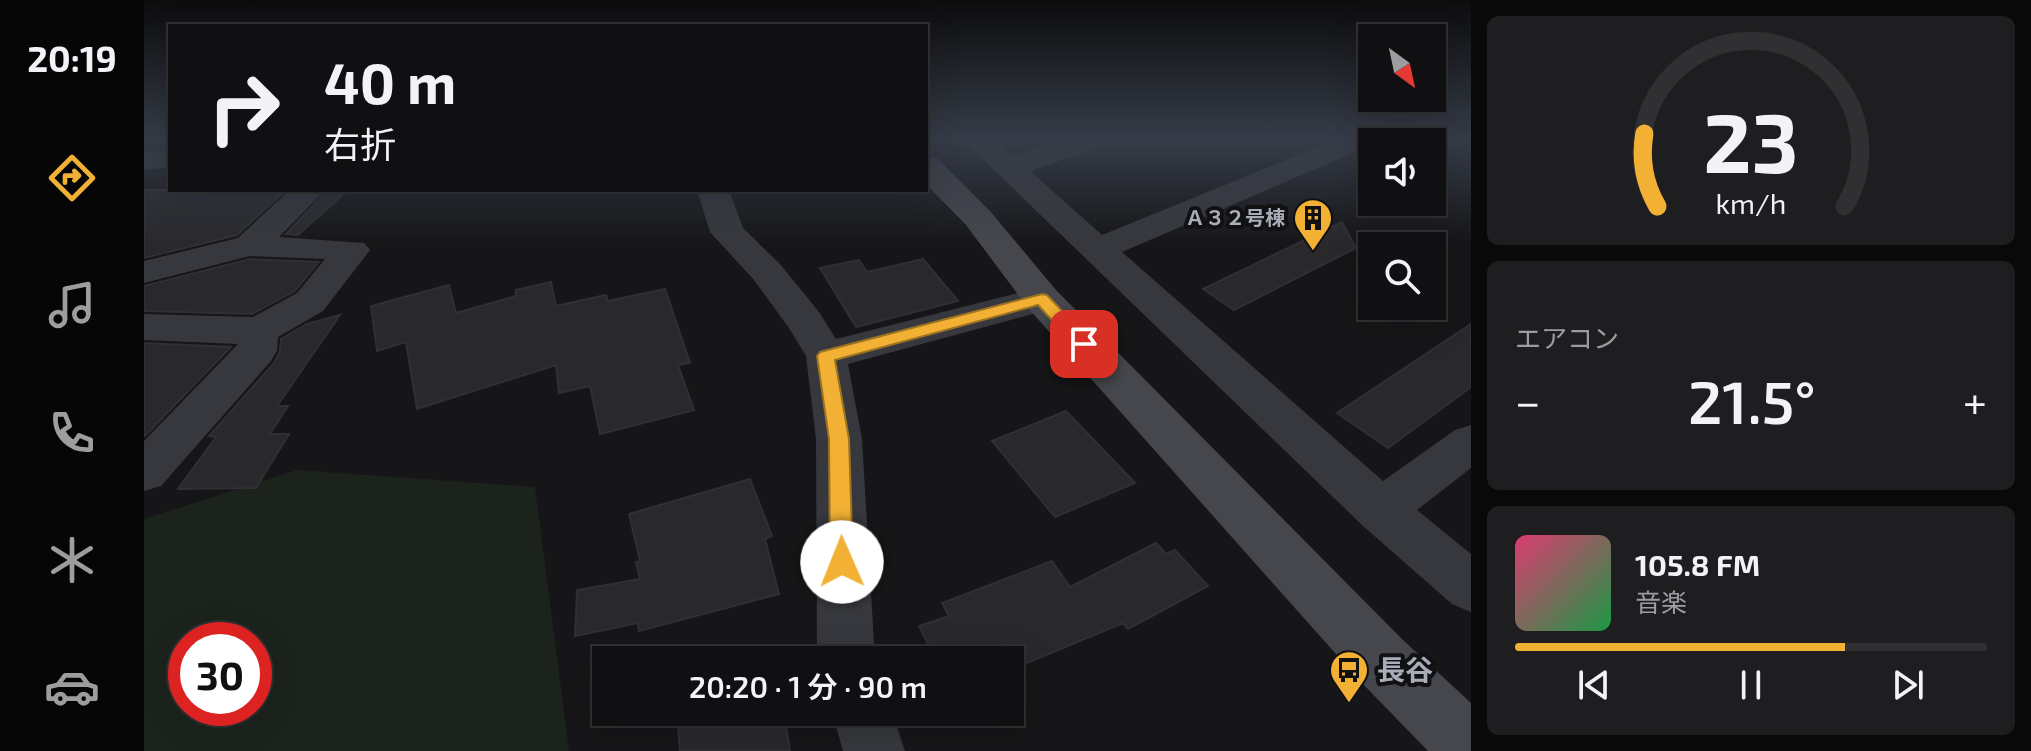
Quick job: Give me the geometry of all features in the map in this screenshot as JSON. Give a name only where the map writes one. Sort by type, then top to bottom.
[{"type":"street","points":[[936,175],[978,218],[1042,299],[1381,660],[1471,748]]},
{"type":"street","points":[[1016,175],[1380,511],[1471,587]]},
{"type":"street","points":[[1099,249],[1275,175]]},
{"type":"street","points":[[250,246],[307,192]]},
{"type":"street","points":[[714,192],[727,232],[767,272],[805,321],[826,356],[839,439],[846,646]]},
{"type":"street","points":[[144,272],[250,246],[352,250],[310,302],[259,331],[144,327]]},
{"type":"street","points":[[826,356],[1042,299]]},
{"type":"street","points":[[144,472],[257,351],[259,331]]},
{"type":"street","points":[[1380,511],[1471,443]]},
{"type":"street","points":[[866,726],[874,751]]},
{"type":"shaded area","points":[[297,470],[535,487],[569,751],[144,751],[144,519]]},
{"type":"building","points":[[144,190],[284,192],[237,235],[144,258]]},
{"type":"building","points":[[326,192],[346,192],[298,235],[286,234]]},
{"type":"building","name":"Ａ３２号棟","points":[[1342,222],[1356,248],[1234,310],[1203,289]]},
{"type":"building","points":[[250,259],[319,262],[295,291],[252,314],[144,311],[144,286]]},
{"type":"building","points":[[923,259],[958,301],[856,327],[820,268],[859,260],[867,272]]},
{"type":"building","points":[[551,282],[556,306],[606,295],[608,301],[665,289],[690,363],[678,365],[694,410],[600,434],[590,386],[559,393],[556,365],[417,409],[406,342],[377,351],[371,306],[449,285],[456,313],[516,296],[516,290]]},
{"type":"building","points":[[340,315],[277,406],[288,406],[270,434],[289,434],[256,488],[178,489],[216,437],[209,436],[274,363],[281,339],[307,324]]},
{"type":"building","points":[[1471,324],[1471,387],[1388,448],[1337,413]]},
{"type":"building","points":[[144,343],[231,347],[145,436],[144,436]]},
{"type":"building","points":[[1066,411],[1135,483],[1055,517],[992,441]]},
{"type":"building","points":[[750,479],[772,536],[765,539],[779,594],[639,631],[638,623],[575,636],[577,590],[640,579],[636,562],[640,561],[629,514]]},
{"type":"building","points":[[1156,543],[1166,554],[1175,550],[1208,586],[1128,629],[1123,623],[1024,664],[1024,646],[929,646],[919,626],[949,616],[942,603],[1052,561],[1070,587]]},
{"type":"building","points":[[678,726],[786,726],[790,751],[680,751]]},
{"type":"place","name":"Ａ３２号棟","points":[[1313,252]]},
{"type":"place","name":"長谷","points":[[1349,704]]},
{"type":"route","points":[[842,562],[839,439],[826,356],[1042,299],[1084,344]]}]
